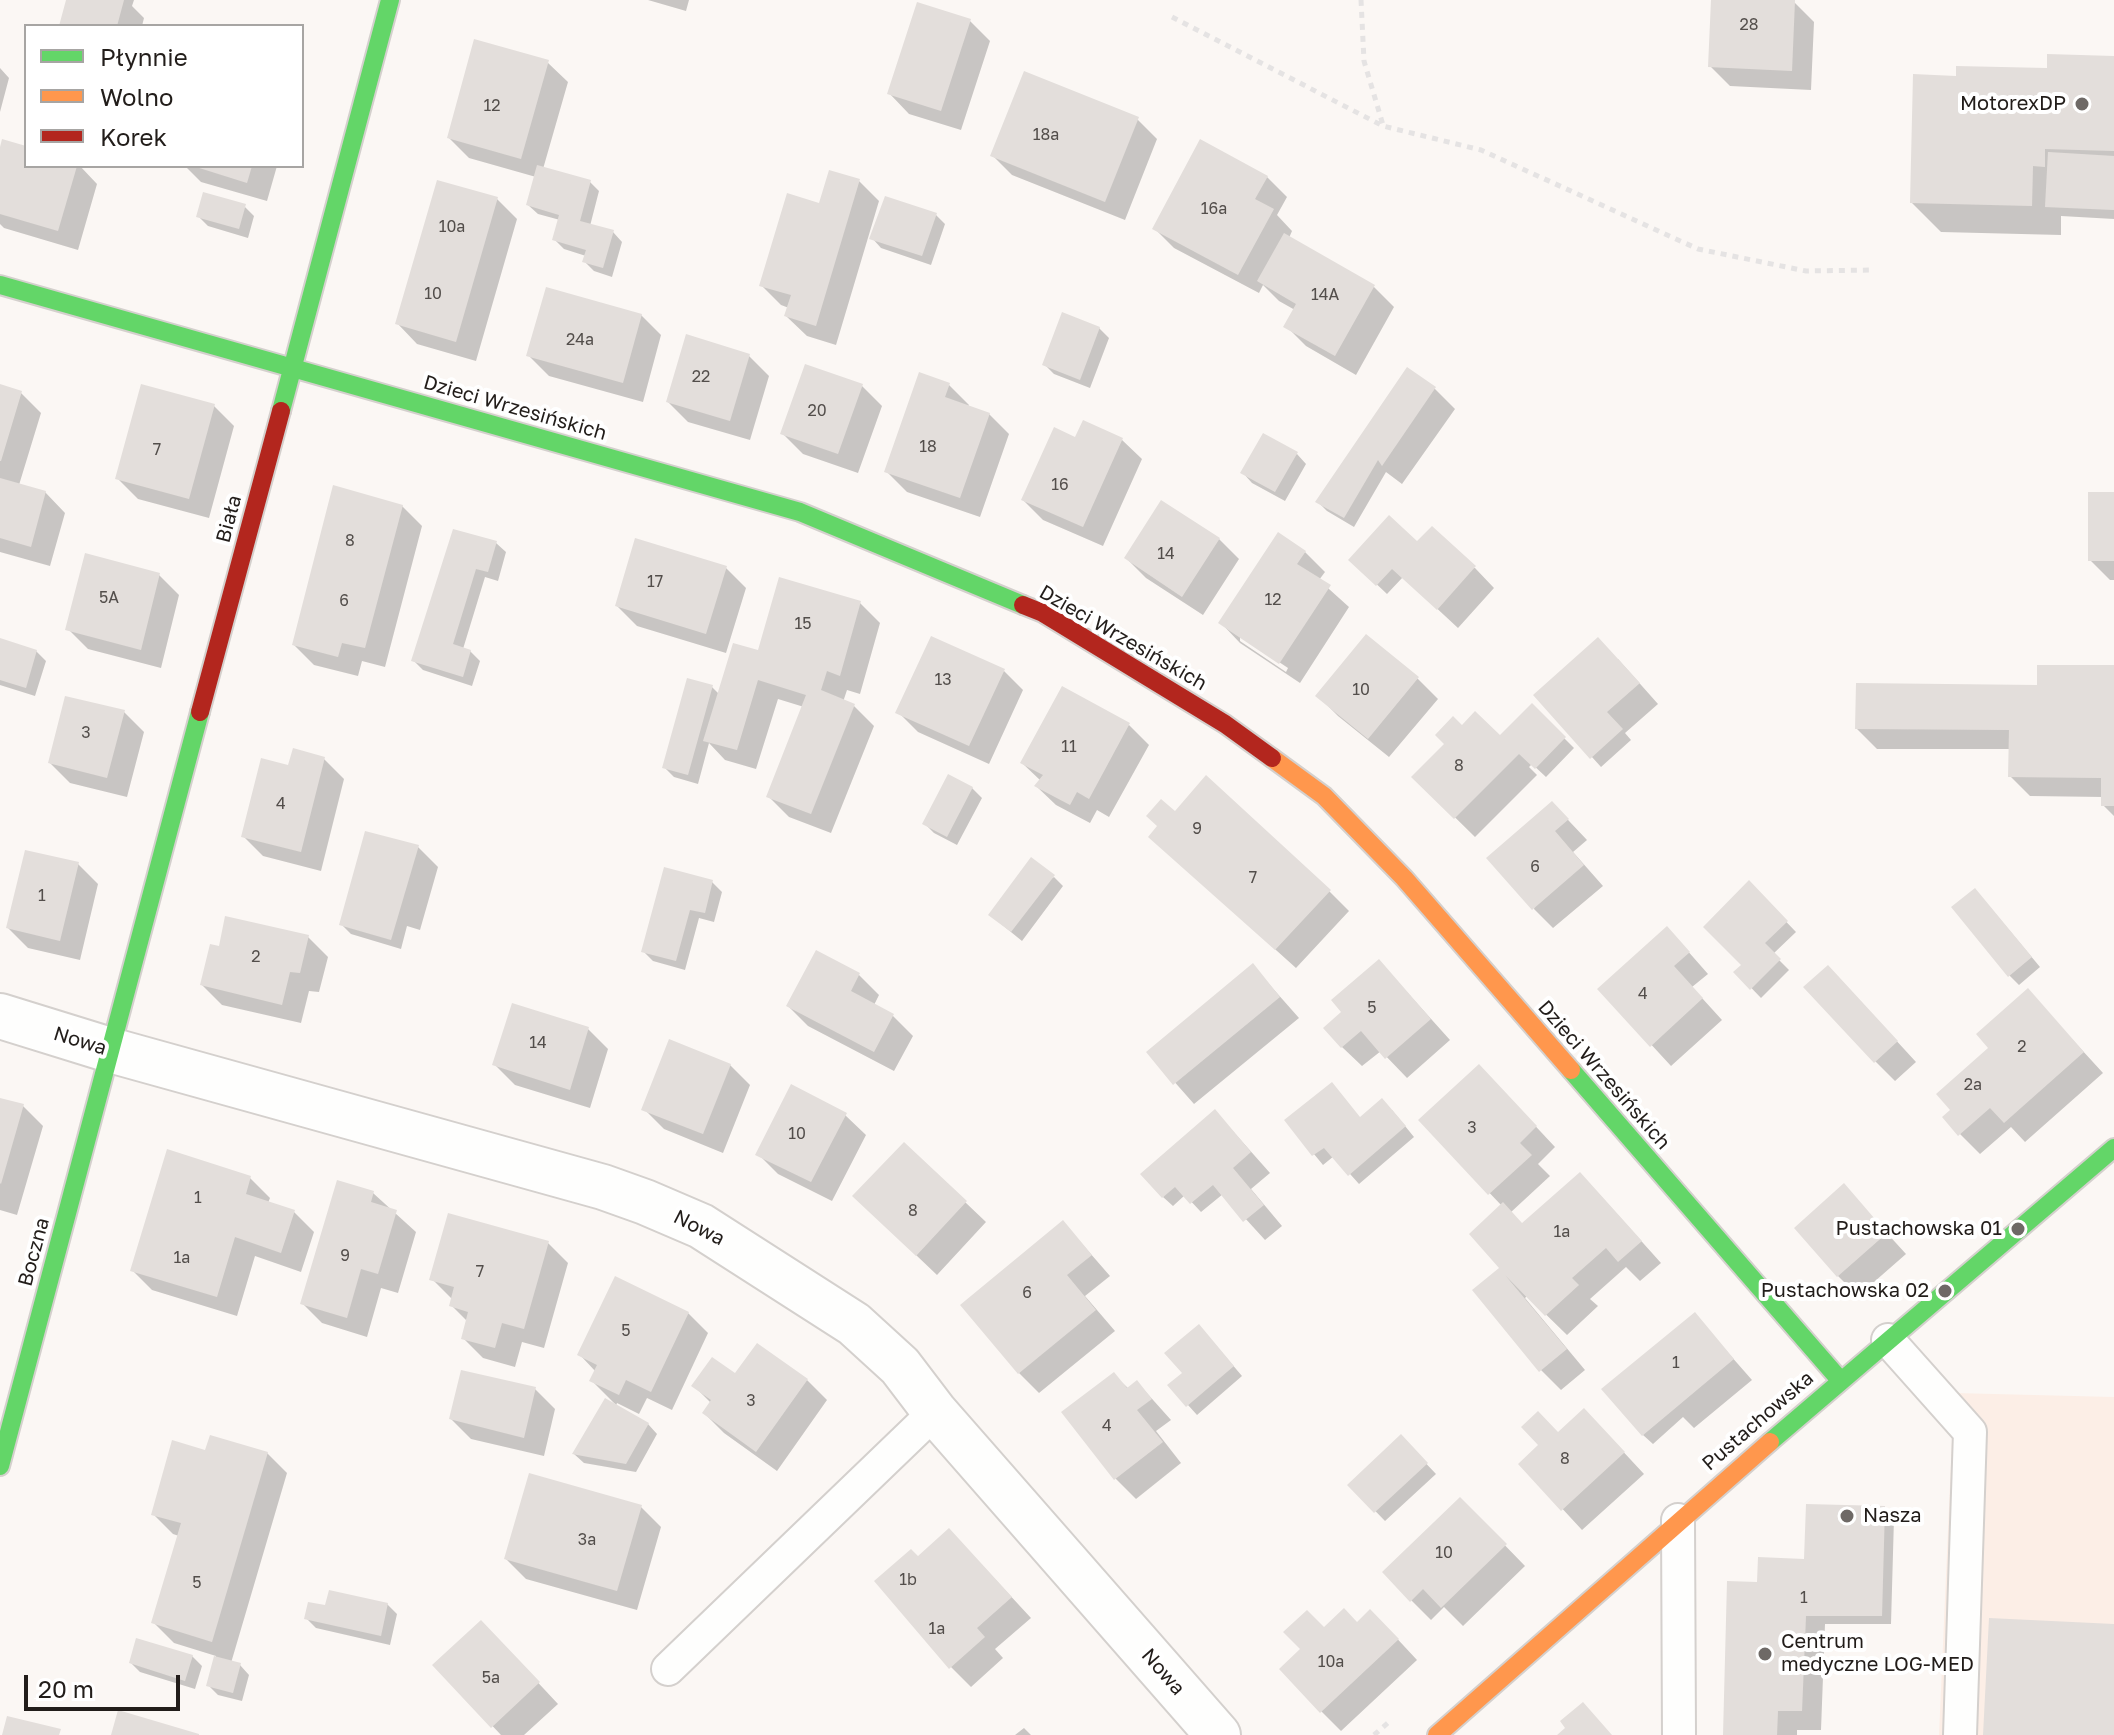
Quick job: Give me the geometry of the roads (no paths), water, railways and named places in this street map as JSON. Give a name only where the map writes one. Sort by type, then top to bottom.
[{"type":"street","name":"Biała","points":[[110,1050],[390,0]]},
{"type":"street","name":"Dzieci Wrzesińskich","points":[[0,285],[800,512],[1043,613],[1225,724],[1324,796],[1404,878],[1840,1380]]},
{"type":"street","name":"Nowa","points":[[0,1016],[110,1050],[603,1187],[701,1226],[854,1324],[900,1366],[935,1412],[1218,1735]]},
{"type":"street","name":"Boczna","points":[[0,1466],[110,1050]]},
{"type":"street","name":"Pustachowska","points":[[1437,1735],[1678,1520],[2114,1148]]},
{"type":"lane","points":[[1888,1340],[1970,1432],[1960,1735]]},
{"type":"lane","points":[[668,1669],[935,1412]]},
{"type":"lane","points":[[1678,1520],[1679,1735]]},
{"type":"place","name":"MotorexDP","points":[[2082,104]]},
{"type":"place","name":"Pustachowska 01","points":[[2018,1229]]},
{"type":"place","name":"Pustachowska 02","points":[[1945,1291]]},
{"type":"place","name":"Nasza","points":[[1847,1516]]},
{"type":"place","name":"Centrum medyczne LOG-MED","points":[[1765,1654]]}]
